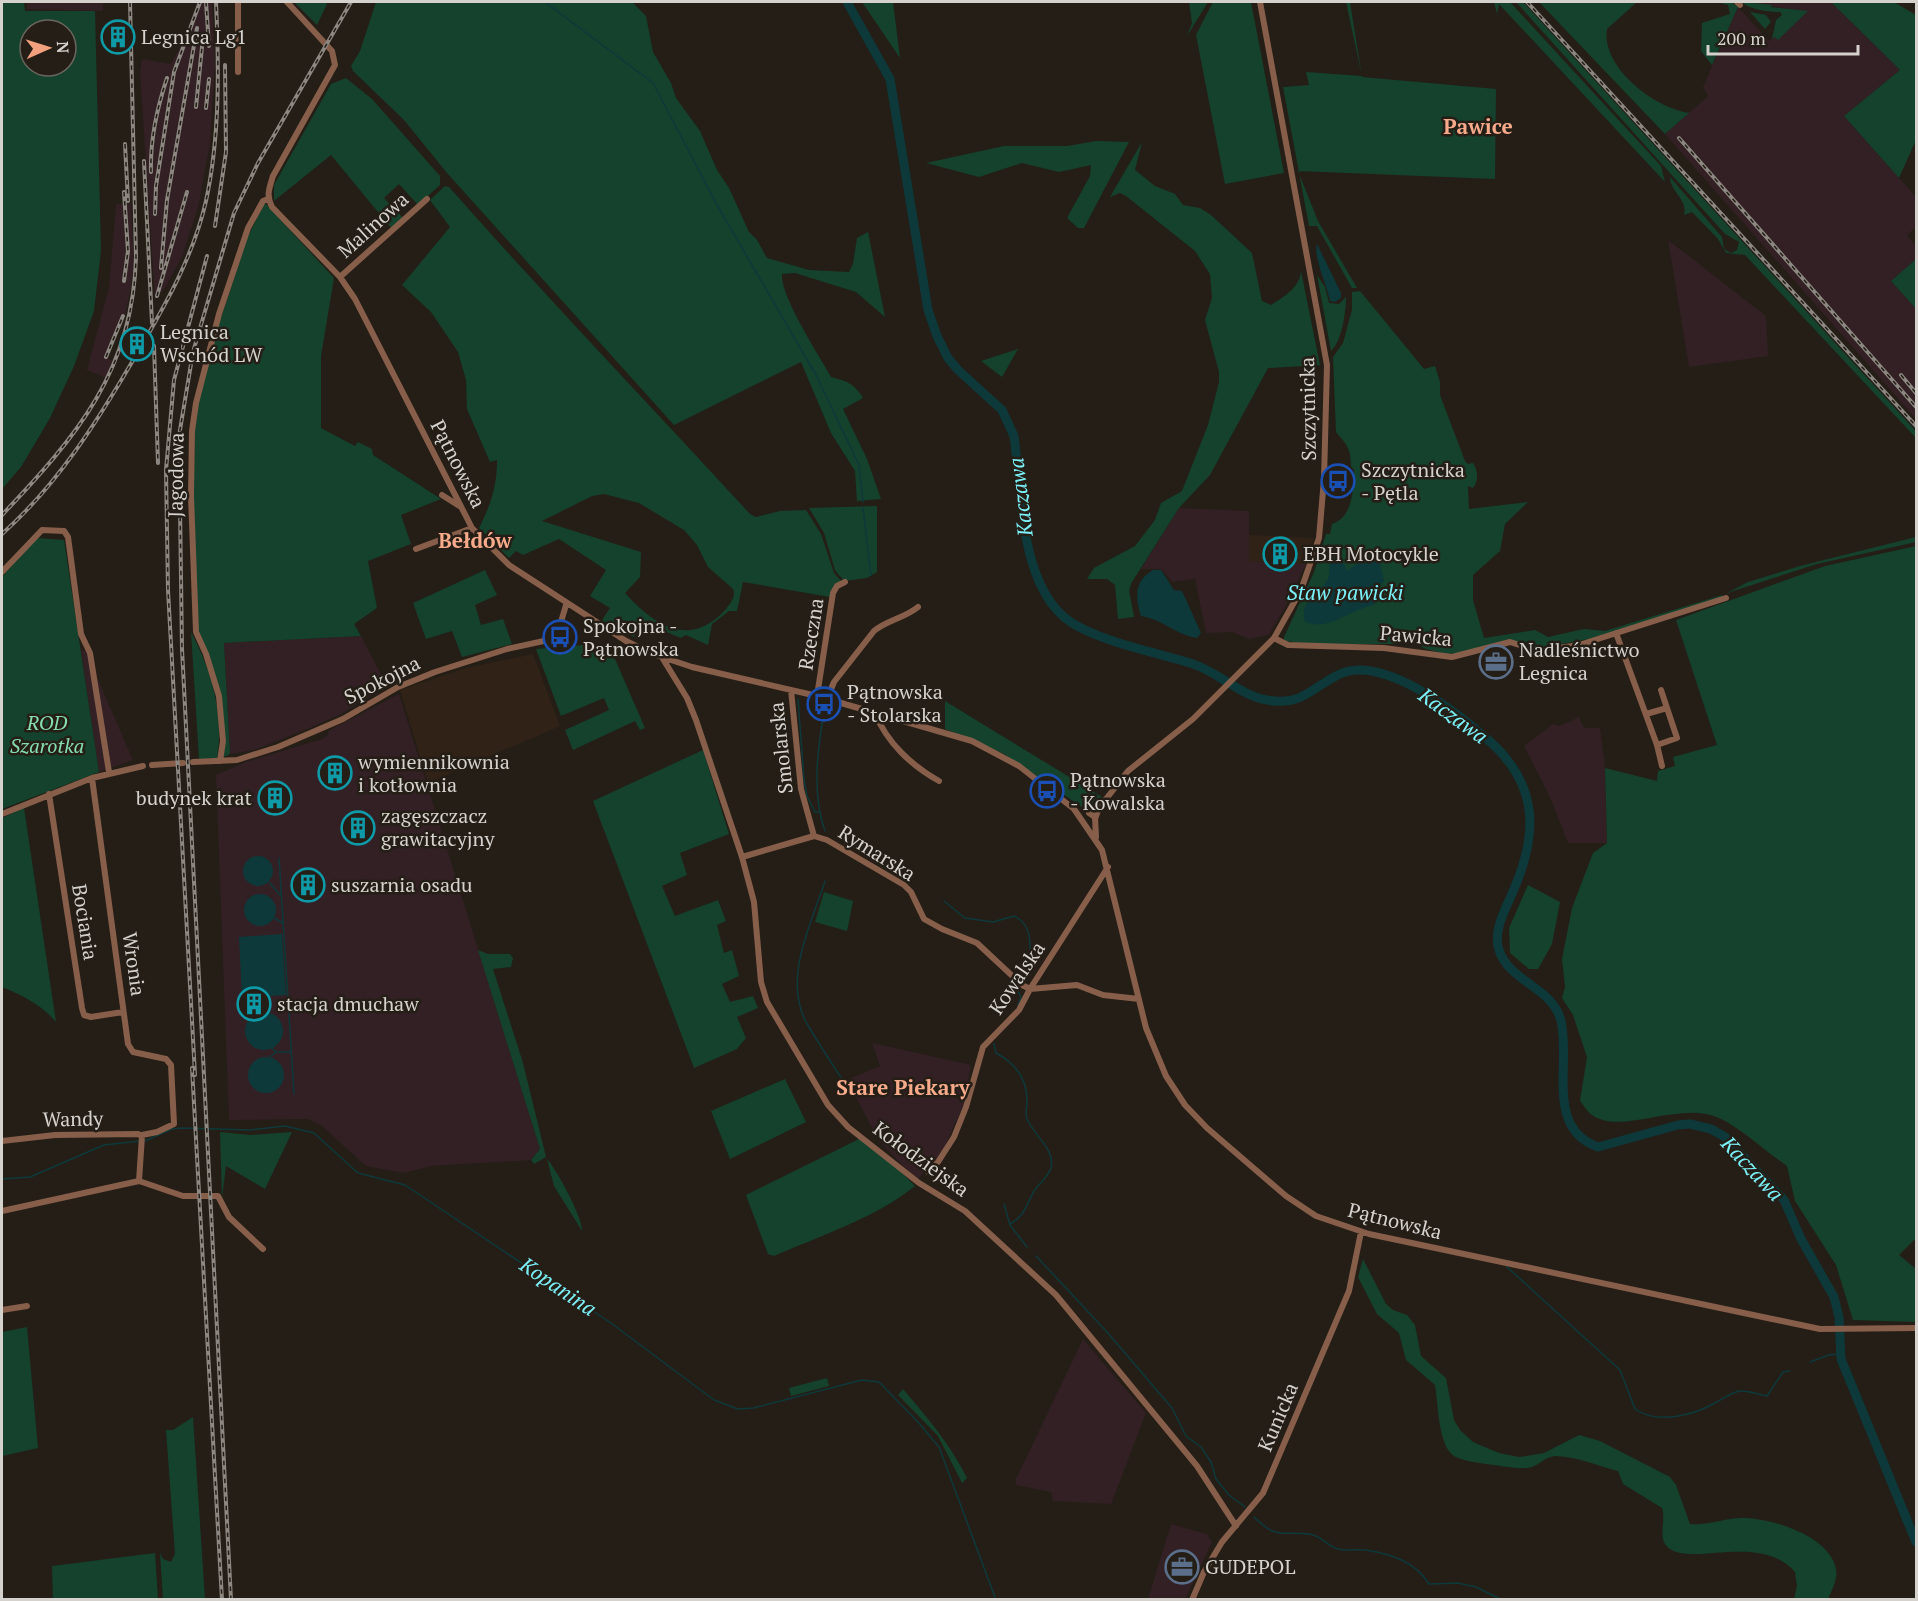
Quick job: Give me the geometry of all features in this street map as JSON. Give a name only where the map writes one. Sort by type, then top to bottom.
[{"type":"street","points":[[238,2],[238,72]]},
{"type":"street","points":[[268,199],[267,191],[273,176],[335,65],[332,51],[286,2]]},
{"type":"street","name":"Szczytnicka","points":[[1095,820],[1099,808],[1129,770],[1193,718],[1274,638],[1297,597],[1319,538],[1322,519],[1328,387],[1325,353],[1260,2]]},
{"type":"street","name":"Pątnowska","points":[[268,199],[272,207],[340,277],[361,309],[472,528],[508,566],[626,642],[663,658],[817,696],[985,747],[1019,766],[1074,809],[1096,838],[1108,867],[1139,999],[1154,1050],[1166,1076],[1185,1105],[1207,1128],[1286,1196],[1316,1216],[1361,1232],[1820,1329],[1917,1328]]},
{"type":"street","name":"Jagodowa","points":[[220,761],[223,741],[219,696],[206,654],[196,632],[192,431],[196,403],[219,315],[248,228],[263,201],[268,199]]},
{"type":"street","name":"Malinowa","points":[[340,277],[427,199]]},
{"type":"street","points":[[442,495],[462,507]]},
{"type":"street","points":[[416,549],[472,528]]},
{"type":"street","points":[[2,572],[42,530],[64,531],[68,537],[81,634],[90,653],[110,772]]},
{"type":"street","name":"Rzeczna","points":[[817,696],[833,593],[837,586],[845,582]]},
{"type":"street","name":"Pawicka","points":[[1274,638],[1288,645],[1384,648],[1452,657],[1467,655],[1499,643],[1510,642],[1538,651],[1579,645],[1726,598]]},
{"type":"street","name":"Spokojna","points":[[193,762],[237,760],[278,747],[343,719],[398,687],[435,672],[507,649],[553,639],[558,632],[566,604]]},
{"type":"street","points":[[827,699],[834,682],[874,631],[880,626],[909,615],[918,607]]},
{"type":"street","points":[[1616,633],[1630,679],[1647,714],[1662,766]]},
{"type":"street","name":"Kołodziejska","points":[[663,658],[693,713],[742,857],[754,902],[761,982],[767,1002],[828,1105],[848,1127],[919,1184],[965,1211],[1056,1295],[1197,1466],[1236,1526]]},
{"type":"street","name":"Smolarska","points":[[792,690],[801,789],[814,836]]},
{"type":"street","points":[[1656,745],[1677,738],[1661,690]]},
{"type":"street","points":[[1647,714],[1667,708]]},
{"type":"street","points":[[875,713],[881,728],[913,766],[939,782]]},
{"type":"street","points":[[152,765],[183,763]]},
{"type":"street","points":[[2,814],[92,778],[143,766]]},
{"type":"street","name":"Wronia","points":[[92,778],[128,1044],[133,1052],[170,1061],[174,1124]]},
{"type":"street","name":"Bociania","points":[[50,795],[84,1016],[123,1012]]},
{"type":"street","name":"Szczytnicka","points":[[1084,823],[1089,813],[1099,808]]},
{"type":"street","name":"Pątnowska","points":[[1074,809],[1089,813]]},
{"type":"street","points":[[1084,823],[1095,820],[1093,814],[1089,813]]},
{"type":"street","name":"Pątnowska","points":[[1095,820],[1096,838]]},
{"type":"street","name":"Rymarska","points":[[742,857],[814,836],[835,843],[904,885],[911,892],[924,919],[977,943],[993,955],[1014,978],[1030,988]]},
{"type":"street","name":"Kowalska","points":[[928,1172],[938,1162],[954,1137],[966,1107],[982,1047],[1019,1010],[1030,988],[1108,867]]},
{"type":"street","points":[[1030,988],[1077,985],[1103,995],[1139,999]]},
{"type":"street","name":"Wandy","points":[[2,1141],[55,1135],[142,1136],[174,1124]]},
{"type":"street","points":[[139,1181],[142,1136]]},
{"type":"street","points":[[2,1211],[139,1181],[183,1196],[218,1196],[229,1216],[263,1249]]},
{"type":"street","name":"Kunicka","points":[[1192,1599],[1204,1572],[1236,1526],[1263,1493],[1349,1291],[1361,1232]]},
{"type":"street","points":[[2,1310],[27,1306]]},
{"type":"shaded area","points":[[27,2],[103,2],[103,11],[27,9]]},
{"type":"shaded area","points":[[198,2],[212,2],[215,65],[210,143],[198,208],[182,257],[165,288],[155,300],[140,72],[142,59],[171,64],[183,41]]},
{"type":"shaded area","points":[[1746,2],[1831,2],[1900,70],[1844,116],[1916,197],[1916,227],[1907,235],[1916,246],[1916,259],[1891,281],[1916,309],[1916,419],[1665,134],[1708,96],[1703,87],[1738,7],[1769,41],[1775,36],[1778,39],[1807,12]]},
{"type":"shaded area","points":[[116,204],[131,204],[134,267],[126,312],[107,358],[113,361],[106,378],[87,370],[109,287]]},
{"type":"shaded area","points":[[1668,240],[1766,316],[1768,356],[1689,367]]},
{"type":"shaded area","points":[[1179,508],[1249,511],[1249,561],[1306,564],[1269,635],[1249,639],[1232,632],[1206,633],[1195,579],[1172,582],[1161,569],[1141,569]]},
{"type":"shaded area","points":[[1249,535],[1314,538],[1306,564],[1249,561]]},
{"type":"shaded area","points":[[361,636],[387,686],[341,714],[312,727],[254,750],[230,754],[224,643]]},
{"type":"shaded area","points":[[91,649],[96,675],[133,760],[99,772],[81,651]]},
{"type":"shaded area","points":[[533,654],[560,726],[428,783],[400,690],[466,668]]},
{"type":"shaded area","points":[[399,694],[540,1149],[531,1160],[431,1166],[404,1173],[366,1166],[322,1126],[308,1119],[229,1120],[216,775],[246,762],[322,739],[328,735],[328,731]]},
{"type":"shaded area","points":[[1579,717],[1584,728],[1600,728],[1605,768],[1607,843],[1568,843],[1549,795],[1524,746],[1553,724],[1560,726]]},
{"type":"shaded area","points":[[872,1043],[971,1065],[963,1106],[941,1155],[917,1180],[879,1141],[847,1080],[880,1066]]},
{"type":"shaded area","points":[[1083,1339],[1146,1413],[1111,1504],[1053,1501],[1051,1492],[1016,1485],[1016,1479]]},
{"type":"shaded area","points":[[1171,1524],[1207,1534],[1212,1542],[1185,1599],[1148,1599]]},
{"type":"green space","points":[[2,2],[24,2],[25,11],[95,11],[101,250],[94,311],[74,366],[50,418],[21,467],[2,489]]},
{"type":"green space","points":[[294,2],[325,2],[327,4],[317,25]]},
{"type":"green space","points":[[376,2],[632,2],[646,16],[653,52],[671,83],[676,98],[700,131],[749,232],[757,240],[767,258],[809,270],[849,272],[853,264],[857,238],[868,232],[885,317],[856,292],[795,273],[782,274],[783,284],[793,310],[831,377],[849,383],[863,398],[843,409],[867,459],[881,499],[857,501],[855,471],[831,433],[801,362],[674,425],[447,173],[404,120],[353,71],[351,66],[360,51]]},
{"type":"green space","points":[[862,2],[893,2],[900,58]]},
{"type":"green space","points":[[1189,2],[1208,2],[1187,36],[1192,23]]},
{"type":"green space","points":[[1213,2],[1251,2],[1284,173],[1225,184],[1196,35]]},
{"type":"green space","points":[[1346,2],[1350,2],[1361,73]]},
{"type":"green space","points":[[1494,2],[1510,2],[1661,166],[1665,182],[1499,4],[1497,14]]},
{"type":"green space","points":[[1516,2],[1523,2],[1915,430],[1916,438],[1745,255],[1726,253],[1718,239],[1692,212],[1684,215],[1684,204],[1673,187],[1670,177],[1722,237],[1724,249],[1731,253],[1737,250],[1739,242],[1725,234]]},
{"type":"green space","points":[[1539,2],[1637,2],[1607,29],[1607,44],[1612,58],[1633,84],[1647,95],[1675,110],[1689,113],[1665,134]]},
{"type":"green space","points":[[1718,2],[1732,2],[1738,7],[1712,65],[1701,51],[1702,23],[1730,14],[1728,5]]},
{"type":"green space","points":[[1742,2],[1808,11],[1778,40],[1775,37],[1772,39],[1776,20],[1782,15],[1780,12],[1755,9]]},
{"type":"green space","points":[[1831,2],[1894,2],[1916,15],[1916,140],[1899,178],[1844,116],[1900,70]]},
{"type":"green space","points":[[1750,12],[1766,15],[1771,22],[1765,29]]},
{"type":"green space","points":[[1306,72],[1496,89],[1495,179],[1299,171],[1283,87],[1309,85]]},
{"type":"green space","points":[[346,78],[372,99],[440,176],[440,185],[418,205],[399,184],[384,198],[403,218],[392,229],[331,155],[274,201],[274,185],[331,84]]},
{"type":"green space","points":[[1096,141],[1129,142],[1084,228],[1078,228],[1067,218],[1090,176],[1091,165],[1059,172],[1022,163],[979,177],[926,163],[1004,146],[1067,146]]},
{"type":"green space","points":[[1142,142],[1135,170],[1155,186],[1175,194],[1183,205],[1200,208],[1211,215],[1252,253],[1262,301],[1271,305],[1286,295],[1298,282],[1301,271],[1320,365],[1268,368],[1210,475],[1179,508],[1132,582],[1129,590],[1134,617],[1118,619],[1115,585],[1107,579],[1087,579],[1094,568],[1135,546],[1155,520],[1161,503],[1182,491],[1208,425],[1219,382],[1219,372],[1205,320],[1212,298],[1210,274],[1195,251],[1126,196],[1120,193],[1110,197]]},
{"type":"green space","points":[[1299,174],[1318,221],[1357,288],[1352,288],[1317,226],[1309,226]]},
{"type":"green space","points":[[445,186],[449,187],[750,514],[756,517],[780,511],[806,510],[821,534],[834,573],[842,582],[830,597],[743,582],[737,611],[729,611],[712,624],[708,645],[686,635],[681,638],[642,622],[634,637],[602,620],[610,608],[590,596],[606,570],[559,539],[523,555],[516,551],[509,558],[479,528],[492,495],[497,460],[490,462],[467,409],[466,380],[458,352],[431,312],[402,285],[450,227],[430,200]],"holes":[[[604,494],[639,503],[684,530],[697,545],[708,567],[733,589],[734,595],[731,602],[713,621],[699,628],[686,630],[661,623],[648,615],[625,593],[640,577],[641,552],[542,521],[592,496]]]},
{"type":"green space","points":[[265,203],[334,278],[321,356],[321,428],[355,446],[358,442],[372,449],[373,455],[441,499],[401,515],[411,544],[368,561],[377,608],[354,624],[361,636],[224,643],[230,754],[224,757],[220,690],[198,632],[193,518],[195,429],[198,403],[213,342],[248,236]]},
{"type":"green space","points":[[1916,259],[1916,309],[1891,281]]},
{"type":"green space","points":[[1317,275],[1325,287],[1329,303],[1339,304],[1346,297],[1341,333],[1331,351]]},
{"type":"green space","points":[[1360,291],[1424,369],[1435,366],[1440,382],[1440,395],[1465,461],[1468,464],[1473,463],[1477,472],[1475,485],[1473,488],[1468,486],[1469,509],[1528,502],[1505,524],[1500,551],[1473,575],[1473,600],[1484,638],[1535,630],[1548,637],[1584,629],[1605,631],[1722,595],[1724,597],[1589,639],[1539,648],[1508,640],[1460,653],[1446,654],[1426,649],[1411,641],[1393,644],[1312,644],[1284,641],[1314,572],[1326,534],[1330,534],[1332,524],[1345,515],[1351,501],[1354,470],[1347,447],[1336,432],[1333,357],[1343,343],[1352,310],[1352,292]]},
{"type":"green space","points":[[1018,349],[1002,377],[981,361],[1015,350]]},
{"type":"green space","points":[[877,506],[877,572],[867,578],[844,581],[835,570],[824,533],[809,508]]},
{"type":"green space","points":[[1916,537],[1916,542],[1817,564],[1727,593],[1748,582],[1800,566]]},
{"type":"green space","name":"ROD Szarotka","points":[[37,538],[64,540],[99,772],[2,809],[2,577]]},
{"type":"green space","points":[[1916,546],[1916,1238],[1899,1255],[1916,1269],[1916,1322],[1853,1320],[1836,1265],[1795,1201],[1787,1166],[1745,1134],[1719,1118],[1687,1113],[1619,1122],[1604,1120],[1587,1110],[1580,1101],[1587,1057],[1573,1015],[1562,998],[1565,987],[1562,959],[1572,908],[1593,853],[1607,843],[1605,768],[1657,781],[1658,771],[1675,766],[1673,757],[1717,745],[1676,620],[1825,566]]},
{"type":"green space","points":[[485,570],[497,595],[475,605],[481,625],[503,619],[512,644],[462,657],[452,631],[426,639],[413,603]]},
{"type":"green space","points":[[191,632],[205,662],[214,693],[219,725],[217,758],[199,759]]},
{"type":"green space","points":[[583,645],[615,659],[645,728],[640,730],[635,721],[573,750],[565,730],[609,710],[604,698],[561,716],[536,649]]},
{"type":"green space","points":[[945,701],[1102,797],[1091,807],[1082,807],[1004,754],[945,729]]},
{"type":"green space","points":[[703,750],[729,834],[680,853],[687,875],[662,886],[675,916],[718,900],[726,921],[717,925],[724,953],[732,950],[739,976],[722,984],[730,1002],[753,996],[758,1008],[737,1017],[746,1038],[737,1049],[694,1068],[593,801]]},
{"type":"green space","points":[[24,808],[56,1022],[32,1002],[2,987],[2,818]]},
{"type":"green space","points":[[1528,885],[1560,902],[1552,944],[1538,969],[1529,969],[1510,953],[1509,928]]},
{"type":"green space","points":[[824,892],[853,901],[847,931],[815,922]]},
{"type":"green space","points":[[478,950],[488,954],[510,954],[513,958],[511,967],[493,969],[523,1063],[546,1157],[534,1164],[531,1160],[540,1149]]},
{"type":"green space","points":[[785,1079],[806,1122],[730,1159],[711,1111]]},
{"type":"green space","points":[[220,1132],[250,1135],[292,1132],[265,1189],[226,1166],[222,1198]]},
{"type":"green space","points":[[859,1139],[891,1162],[915,1186],[883,1208],[865,1217],[774,1256],[768,1254],[746,1195]]},
{"type":"green space","points":[[547,1159],[569,1194],[582,1231],[554,1186]]},
{"type":"green space","points":[[1363,1259],[1386,1304],[1393,1310],[1407,1315],[1415,1325],[1421,1356],[1446,1378],[1454,1420],[1460,1430],[1473,1442],[1499,1453],[1519,1457],[1544,1453],[1579,1435],[1600,1441],[1670,1477],[1676,1485],[1690,1524],[1738,1518],[1757,1519],[1785,1526],[1812,1539],[1832,1557],[1836,1569],[1835,1581],[1828,1599],[1794,1599],[1797,1586],[1795,1572],[1780,1560],[1762,1554],[1743,1552],[1688,1554],[1674,1551],[1663,1541],[1662,1508],[1623,1484],[1618,1471],[1556,1456],[1535,1466],[1522,1468],[1473,1462],[1454,1456],[1449,1451],[1442,1434],[1435,1385],[1406,1360],[1399,1333],[1377,1314],[1358,1277]]},
{"type":"green space","points":[[27,1327],[38,1448],[2,1456],[2,1332]]},
{"type":"green space","points":[[827,1378],[829,1386],[791,1396],[789,1388]]},
{"type":"green space","points":[[903,1389],[946,1442],[967,1478],[962,1483],[938,1436],[898,1395]]},
{"type":"green space","points":[[193,1417],[205,1599],[163,1599],[160,1553],[163,1559],[171,1562],[175,1554],[166,1430],[173,1430]]},
{"type":"green space","points":[[155,1553],[158,1599],[53,1599],[52,1566]]},
{"type":"water","points":[[1317,244],[1341,293],[1341,298],[1335,302],[1330,301],[1319,264]]},
{"type":"water","name":"Staw pawicki","points":[[1332,555],[1340,556],[1347,571],[1365,558],[1379,560],[1384,581],[1374,592],[1366,594],[1377,598],[1378,601],[1334,621],[1320,624],[1305,622],[1305,607],[1328,578]]},
{"type":"water","points":[[1153,570],[1161,570],[1174,590],[1182,591],[1201,633],[1197,638],[1141,616],[1137,596],[1139,584]]},
{"type":"water","points":[[258,856],[269,860],[273,871],[269,882],[258,886],[247,882],[243,871],[247,860]]},
{"type":"water","points":[[260,894],[271,899],[276,910],[271,921],[260,926],[249,921],[244,910],[249,899]]},
{"type":"water","points":[[282,934],[286,995],[242,998],[239,937]]},
{"type":"water","points":[[264,1012],[277,1018],[283,1031],[277,1044],[264,1050],[251,1044],[245,1031],[251,1018]]},
{"type":"water","points":[[266,1057],[279,1062],[284,1075],[279,1088],[266,1093],[253,1088],[248,1075],[253,1062]]},
{"type":"waterway","points":[[545,2],[653,83],[717,205],[816,375],[859,465],[863,502]]},
{"type":"waterway","name":"Kaczawa","points":[[847,2],[890,79],[928,310],[948,358],[1002,410],[1014,436],[1027,542],[1034,569],[1045,593],[1059,613],[1079,627],[1120,643],[1193,664],[1253,696],[1264,699],[1293,700],[1336,676],[1353,670],[1373,671],[1394,678],[1436,700],[1455,713],[1504,755],[1517,774],[1525,792],[1530,831],[1520,874],[1500,922],[1497,936],[1499,950],[1504,961],[1512,970],[1549,1000],[1561,1021],[1563,1093],[1571,1126],[1582,1138],[1598,1147],[1678,1125],[1690,1124],[1711,1129],[1725,1137],[1784,1200],[1801,1239],[1834,1297],[1839,1317],[1841,1359],[1916,1542]]},
{"type":"waterway","points":[[863,508],[871,575]]},
{"type":"waterway","points":[[798,699],[807,796],[815,812],[818,812]]},
{"type":"waterway","points":[[825,706],[818,753],[817,785],[825,831]]},
{"type":"waterway","points":[[279,858],[294,1094]]},
{"type":"waterway","points":[[825,881],[801,952],[797,989],[800,1007],[807,1024],[842,1079],[847,1082]]},
{"type":"waterway","points":[[269,882],[280,895]]},
{"type":"waterway","points":[[944,901],[965,918],[993,922],[1014,916],[1024,924],[1029,935],[1030,955],[1029,961],[1016,974]]},
{"type":"waterway","points":[[274,918],[283,923]]},
{"type":"waterway","points":[[1011,979],[1021,997],[1018,1005]]},
{"type":"waterway","points":[[994,1044],[996,1053],[1009,1061],[1022,1078],[1027,1101],[1027,1119],[1047,1149],[1052,1161],[1050,1171],[1034,1191],[1022,1214],[1010,1224]]},
{"type":"waterway","points":[[272,1048],[276,1052],[290,1052]]},
{"type":"waterway","points":[[270,1057],[276,1052]]},
{"type":"waterway","name":"Kopanina","points":[[145,1141],[172,1129],[182,1128],[249,1130],[285,1126],[314,1133],[358,1173],[405,1185],[611,1323],[714,1400],[738,1409],[753,1408],[862,1380],[879,1382],[939,1447],[996,1600]]},
{"type":"waterway","name":"Kopanina","points":[[2,1179],[30,1177],[104,1145],[140,1141]]},
{"type":"waterway","points":[[1004,1204],[1010,1225],[1027,1247]]},
{"type":"waterway","points":[[1036,1256],[1107,1332],[1172,1408],[1186,1436],[1201,1447],[1211,1462],[1216,1479],[1229,1495],[1245,1507]]},
{"type":"waterway","points":[[1507,1267],[1620,1370],[1635,1409],[1644,1414],[1665,1417],[1686,1414],[1740,1391],[1767,1396],[1783,1372],[1790,1371]]},
{"type":"waterway","points":[[1810,1362],[1829,1355],[1840,1354]]},
{"type":"waterway","points":[[1254,1517],[1274,1532],[1313,1535],[1338,1549],[1366,1550],[1402,1560],[1424,1576],[1429,1584],[1458,1583],[1476,1587],[1502,1600]]},
{"type":"railway","points":[[2,515],[77,429],[112,368],[124,334],[132,298],[136,257],[130,2]]},
{"type":"railway","points":[[155,214],[156,186],[174,72],[200,2]]},
{"type":"railway","points":[[206,2],[209,46]]},
{"type":"railway","points":[[2,534],[59,473],[91,428],[156,320],[194,242],[206,201],[214,152],[218,77],[216,2]]},
{"type":"railway","points":[[231,1600],[182,649],[179,436],[193,352],[234,213],[258,163],[351,2]]},
{"type":"railway","points":[[1527,2],[1916,426]]},
{"type":"railway","points":[[161,268],[167,200],[197,28]]},
{"type":"railway","points":[[196,107],[203,37]]},
{"type":"railway","points":[[215,226],[226,152],[225,65]]},
{"type":"railway","points":[[151,172],[155,124],[167,78]]},
{"type":"railway","points":[[206,108],[209,79]]},
{"type":"railway","points":[[1679,138],[1916,407]]},
{"type":"railway","points":[[125,144],[128,201]]},
{"type":"railway","points":[[144,161],[152,323]]},
{"type":"railway","points":[[124,192],[128,251],[124,281]]},
{"type":"railway","points":[[157,296],[187,192]]},
{"type":"railway","points":[[195,1075],[168,590],[166,470],[174,380],[207,256]]},
{"type":"railway","points":[[106,357],[123,316]]},
{"type":"railway","points":[[154,346],[158,463]]},
{"type":"railway","points":[[1901,375],[1916,393]]},
{"type":"railway","points":[[192,1068],[222,1600]]},
{"type":"place","name":"Legnica Lg1","points":[[118,37]]},
{"type":"place","name":"Legnica Wschód LW","points":[[137,344]]},
{"type":"place","name":"Szczytnicka - Pętla","points":[[1338,481]]},
{"type":"place","name":"EBH Motocykle","points":[[1280,554]]},
{"type":"place","name":"Spokojna - Pątnowska","points":[[560,637]]},
{"type":"place","name":"Nadleśnictwo Legnica","points":[[1496,662]]},
{"type":"place","name":"Pątnowska - Stolarska","points":[[824,704]]},
{"type":"place","name":"wymiennikownia i kotłownia","points":[[335,773]]},
{"type":"place","name":"Pątnowska - Kowalska","points":[[1047,791]]},
{"type":"place","name":"budynek krat","points":[[275,798]]},
{"type":"place","name":"zagęszczacz grawitacyjny","points":[[358,828]]},
{"type":"place","name":"suszarnia osadu","points":[[308,885]]},
{"type":"place","name":"stacja dmuchaw","points":[[254,1004]]},
{"type":"place","name":"GUDEPOL","points":[[1182,1567]]},
{"type":"district","name":"Pawice","points":[[1478,127]]},
{"type":"district","name":"Bełdów","points":[[475,541]]},
{"type":"district","name":"Stare Piekary","points":[[903,1088]]}]
